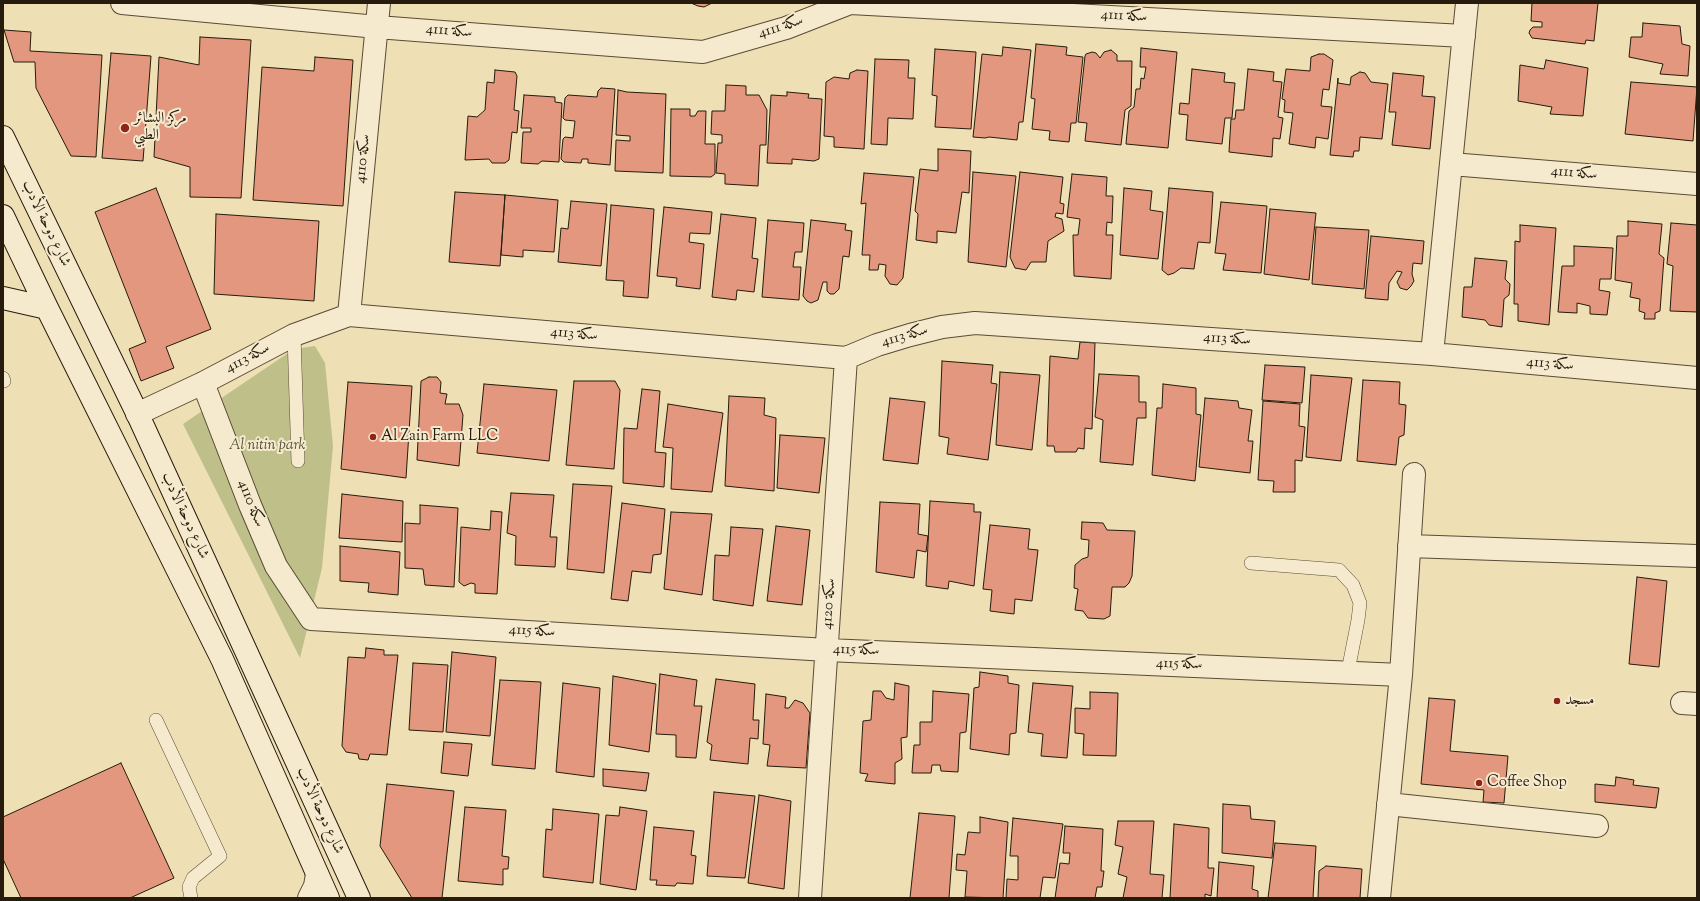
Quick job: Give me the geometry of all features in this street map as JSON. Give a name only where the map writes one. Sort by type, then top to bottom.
[{"type":"street","name":"سكة 4111","points":[[122,3],[377,27],[703,52],[786,28],[850,3],[1140,11],[1464,36]]},
{"type":"street","name":"سكة 4110","points":[[349,315],[379,3]]},
{"type":"street","points":[[1432,354],[1467,3]]},
{"type":"street","name":"شارع دوحة الأدب","points":[[3,137],[138,414],[359,898]]},
{"type":"street","name":"سكة 4111","points":[[1451,164],[1697,184]]},
{"type":"street","name":"شارع دوحة الأدب","points":[[3,216],[47,308],[222,659],[328,898]]},
{"type":"street","points":[[3,298],[47,308]]},
{"type":"street","name":"سكة 4113","points":[[138,414],[202,383],[294,335],[349,315],[846,358],[910,335],[942,327],[975,323],[1432,354],[1697,378]]},
{"type":"street","name":"سكة 4120","points":[[810,898],[846,358]]},
{"type":"street","name":"سكة 4110","points":[[202,383],[250,505],[276,566],[311,619]]},
{"type":"street","points":[[1379,898],[1401,675],[1414,474]]},
{"type":"street","points":[[1409,546],[1697,556]]},
{"type":"street","name":"سكة 4115","points":[[311,619],[827,650],[1401,675]]},
{"type":"street","points":[[1388,804],[1597,826]]},
{"type":"street","points":[[309,898],[318,874]]},
{"type":"lane","points":[[294,335],[298,461]]},
{"type":"lane","points":[[1251,563],[1339,570],[1353,585],[1360,603],[1348,672]]},
{"type":"lane","points":[[156,720],[220,856],[193,878],[189,887],[191,898]]},
{"type":"green space","name":"Al nitin park","points":[[315,346],[325,363],[333,446],[322,568],[300,658],[183,424],[294,349]]},
{"type":"building","points":[[691,3],[712,3],[704,7]]},
{"type":"building","points":[[1532,3],[1598,3],[1594,41],[1586,40],[1585,44],[1532,38],[1529,33],[1530,30],[1533,27],[1542,27],[1542,22],[1531,21]]},
{"type":"building","points":[[1643,23],[1680,26],[1682,44],[1690,46],[1688,76],[1660,74],[1663,64],[1629,57],[1631,37],[1642,37]]},
{"type":"building","points":[[4,30],[31,32],[30,51],[102,55],[96,157],[71,156],[36,88],[35,62],[14,62]]},
{"type":"building","points":[[200,37],[251,40],[241,198],[190,197],[190,167],[154,157],[159,57],[199,65]]},
{"type":"building","points":[[1036,44],[1067,47],[1066,55],[1083,57],[1076,123],[1071,123],[1069,142],[1049,140],[1050,131],[1032,129],[1035,99],[1031,98]]},
{"type":"building","points":[[1003,47],[1031,50],[1023,122],[1019,122],[1017,140],[973,137],[982,54],[1002,56]]},
{"type":"building","points":[[1141,48],[1177,52],[1168,148],[1126,144],[1129,111],[1134,107],[1136,89],[1140,89],[1141,78],[1144,79],[1146,67],[1140,67]]},
{"type":"building","points":[[935,49],[976,52],[971,129],[935,127],[937,96],[932,95]]},
{"type":"building","points":[[1111,50],[1117,55],[1117,61],[1132,61],[1131,106],[1125,110],[1121,145],[1085,141],[1087,123],[1078,122],[1085,56],[1086,54],[1092,52],[1096,53],[1100,58],[1104,52]]},
{"type":"building","points":[[111,53],[151,56],[143,161],[102,158]]},
{"type":"building","points":[[1324,54],[1333,60],[1329,90],[1323,89],[1321,106],[1332,107],[1328,139],[1316,137],[1315,148],[1289,144],[1293,113],[1284,112],[1285,100],[1282,99],[1286,69],[1310,71],[1311,57]]},
{"type":"building","points":[[315,57],[353,60],[343,206],[253,200],[262,67],[314,71]]},
{"type":"building","points":[[875,59],[909,60],[908,78],[915,78],[913,119],[888,118],[887,145],[871,144]]},
{"type":"building","points":[[1546,60],[1588,68],[1583,116],[1550,114],[1552,107],[1518,101],[1520,65],[1544,69]]},
{"type":"building","points":[[1192,69],[1225,73],[1224,82],[1235,83],[1232,118],[1225,118],[1222,144],[1186,140],[1188,115],[1179,114],[1180,103],[1189,104]]},
{"type":"building","points":[[1248,69],[1274,72],[1273,81],[1282,82],[1278,117],[1283,118],[1280,139],[1273,138],[1272,157],[1229,152],[1231,119],[1235,119],[1236,110],[1244,110]]},
{"type":"building","points":[[495,70],[515,72],[517,76],[514,110],[519,111],[517,133],[512,132],[509,160],[505,163],[492,163],[489,159],[465,160],[468,116],[477,117],[485,110],[487,82],[494,83]]},
{"type":"building","points":[[857,70],[868,71],[864,149],[834,147],[834,137],[824,136],[826,82],[834,77],[849,79],[850,73]]},
{"type":"building","points":[[1360,72],[1365,73],[1371,82],[1388,84],[1382,139],[1360,137],[1359,151],[1354,151],[1353,157],[1330,155],[1338,78],[1338,83],[1350,85],[1351,77]]},
{"type":"building","points":[[1393,73],[1424,76],[1422,96],[1435,97],[1430,149],[1392,145],[1396,112],[1389,112]]},
{"type":"building","points":[[1631,82],[1697,87],[1693,141],[1625,134]]},
{"type":"building","points":[[726,85],[746,86],[746,95],[759,95],[767,110],[766,145],[760,145],[758,186],[725,184],[725,174],[716,173],[718,143],[722,143],[722,135],[711,134],[712,111],[725,111]]},
{"type":"building","points":[[601,88],[615,89],[610,165],[588,163],[588,159],[582,159],[581,163],[564,162],[561,159],[563,139],[565,137],[573,138],[575,121],[565,120],[563,118],[565,98],[568,95],[597,97],[598,91]]},
{"type":"building","points":[[618,90],[627,92],[666,94],[663,173],[615,171],[616,140],[630,141],[630,136],[616,135]]},
{"type":"building","points":[[787,92],[809,94],[808,98],[822,99],[819,159],[814,161],[792,159],[792,164],[767,163],[771,95],[787,96]]},
{"type":"building","points":[[524,95],[555,97],[555,102],[562,103],[559,162],[542,161],[538,164],[521,163],[523,132],[531,132],[531,128],[521,128]]},
{"type":"building","points":[[671,109],[690,109],[690,116],[695,116],[698,111],[706,111],[705,144],[715,144],[715,174],[711,177],[670,176]]},
{"type":"building","points":[[938,149],[971,151],[969,193],[962,192],[956,233],[937,231],[937,243],[916,240],[918,214],[915,211],[920,169],[938,171]]},
{"type":"building","points":[[973,172],[1016,176],[1006,267],[968,262]]},
{"type":"building","points":[[1020,172],[1063,177],[1060,203],[1064,204],[1063,214],[1056,213],[1055,217],[1062,219],[1064,231],[1048,241],[1046,262],[1031,262],[1026,270],[1015,268],[1010,257]]},
{"type":"building","points":[[864,173],[914,177],[903,278],[897,285],[890,284],[885,276],[886,265],[879,264],[878,270],[869,270],[870,255],[862,255],[866,203],[861,204]]},
{"type":"building","points":[[1072,174],[1107,177],[1106,196],[1113,196],[1112,223],[1107,222],[1106,235],[1113,235],[1111,279],[1074,276],[1073,235],[1078,235],[1080,219],[1067,217]]},
{"type":"building","points":[[156,188],[211,329],[166,347],[174,368],[141,381],[129,349],[146,342],[95,212]]},
{"type":"building","points":[[1124,188],[1152,191],[1150,210],[1163,212],[1158,259],[1120,255]]},
{"type":"building","points":[[1169,188],[1213,192],[1210,243],[1198,242],[1194,269],[1181,268],[1168,275],[1162,270]]},
{"type":"building","points":[[455,192],[505,195],[500,266],[449,262]]},
{"type":"building","points":[[505,195],[558,200],[554,252],[523,250],[523,257],[501,255]]},
{"type":"building","points":[[571,201],[607,204],[601,266],[558,262],[561,228],[568,229]]},
{"type":"building","points":[[1221,202],[1267,206],[1261,273],[1223,270],[1226,254],[1215,253]]},
{"type":"building","points":[[611,205],[654,209],[648,298],[623,296],[624,281],[606,280]]},
{"type":"building","points":[[664,207],[712,212],[710,234],[690,233],[689,242],[704,244],[700,289],[676,286],[677,278],[657,276]]},
{"type":"building","points":[[1270,209],[1316,213],[1309,280],[1264,274]]},
{"type":"building","points":[[216,214],[319,221],[314,301],[214,294]]},
{"type":"building","points":[[721,214],[756,218],[752,258],[758,259],[754,292],[737,290],[736,300],[712,297]]},
{"type":"building","points":[[768,220],[804,223],[802,252],[795,252],[793,267],[801,267],[799,300],[762,297]]},
{"type":"building","points":[[811,220],[846,224],[845,230],[852,231],[849,257],[843,256],[839,289],[834,294],[830,294],[827,291],[827,282],[823,282],[818,300],[811,303],[803,296]]},
{"type":"building","points":[[1628,221],[1662,224],[1659,254],[1664,258],[1660,311],[1655,313],[1655,319],[1644,319],[1645,313],[1639,311],[1640,299],[1630,297],[1632,283],[1615,280],[1617,236],[1628,236]]},
{"type":"building","points":[[1671,223],[1697,225],[1697,312],[1670,311],[1673,266],[1667,264]]},
{"type":"building","points":[[1520,225],[1556,228],[1549,325],[1518,321],[1518,304],[1514,304],[1515,241],[1520,242]]},
{"type":"building","points":[[1316,227],[1369,230],[1364,289],[1312,284]]},
{"type":"building","points":[[1371,236],[1424,241],[1422,264],[1413,263],[1412,274],[1414,281],[1411,286],[1407,290],[1400,288],[1397,282],[1402,272],[1397,271],[1389,283],[1388,300],[1365,298]]},
{"type":"building","points":[[1574,246],[1613,248],[1611,279],[1600,279],[1599,290],[1610,292],[1607,315],[1590,314],[1590,306],[1577,303],[1577,313],[1558,312],[1562,266],[1574,266]]},
{"type":"building","points":[[1475,258],[1507,261],[1505,279],[1510,284],[1509,295],[1504,299],[1502,327],[1489,325],[1485,320],[1462,317],[1464,287],[1472,287]]},
{"type":"building","points":[[1080,342],[1095,343],[1092,429],[1085,428],[1084,449],[1078,448],[1076,452],[1055,452],[1054,446],[1047,446],[1050,356],[1078,359]]},
{"type":"building","points":[[942,361],[993,365],[991,383],[997,384],[988,460],[947,454],[949,438],[939,436]]},
{"type":"building","points":[[1265,365],[1305,367],[1302,403],[1262,400]]},
{"type":"building","points":[[1000,372],[1040,375],[1032,450],[996,445]]},
{"type":"building","points":[[1099,374],[1139,376],[1139,402],[1146,402],[1146,418],[1137,418],[1133,465],[1100,462],[1103,420],[1095,417]]},
{"type":"building","points":[[1311,375],[1352,378],[1341,461],[1306,457]]},
{"type":"building","points":[[429,377],[437,377],[441,382],[440,393],[447,394],[445,404],[459,404],[463,415],[459,466],[417,460],[421,381]]},
{"type":"building","points":[[1363,380],[1400,382],[1399,404],[1406,405],[1404,435],[1399,437],[1396,465],[1357,461]]},
{"type":"building","points":[[574,381],[615,381],[620,390],[614,469],[566,465]]},
{"type":"building","points":[[348,382],[412,386],[406,478],[341,469]]},
{"type":"building","points":[[484,384],[557,390],[549,461],[477,453]]},
{"type":"building","points":[[1163,384],[1196,388],[1196,414],[1201,415],[1195,481],[1152,475],[1157,408],[1162,408]]},
{"type":"building","points":[[642,389],[660,391],[655,452],[666,453],[664,487],[623,483],[624,428],[637,429]]},
{"type":"building","points":[[729,396],[765,398],[764,415],[776,418],[774,491],[725,486]]},
{"type":"building","points":[[890,398],[925,402],[918,464],[883,460]]},
{"type":"building","points":[[1205,398],[1238,401],[1239,408],[1252,410],[1248,441],[1253,441],[1250,473],[1199,467]]},
{"type":"building","points":[[1263,401],[1300,404],[1299,426],[1305,427],[1302,461],[1295,460],[1295,492],[1273,492],[1274,481],[1258,480]]},
{"type":"building","points":[[668,404],[723,413],[712,492],[671,489],[673,448],[663,447]]},
{"type":"building","points":[[780,435],[825,438],[819,493],[777,488]]},
{"type":"building","points":[[573,484],[612,486],[604,573],[567,569]]},
{"type":"building","points":[[511,493],[554,495],[550,537],[557,537],[555,567],[515,565],[516,536],[507,533]]},
{"type":"building","points":[[342,494],[403,501],[402,542],[339,538]]},
{"type":"building","points":[[930,501],[974,504],[974,512],[981,512],[974,586],[949,581],[948,589],[926,586]]},
{"type":"building","points":[[880,502],[920,504],[918,534],[928,536],[926,552],[917,550],[914,578],[876,572]]},
{"type":"building","points":[[622,503],[665,509],[661,554],[653,555],[651,573],[632,571],[628,601],[611,599]]},
{"type":"building","points":[[420,505],[458,508],[454,587],[425,585],[423,569],[405,568],[405,523],[420,524]]},
{"type":"building","points":[[491,511],[502,512],[497,594],[475,593],[475,584],[471,583],[464,586],[459,582],[461,527],[490,530]]},
{"type":"building","points":[[671,512],[712,514],[702,595],[664,589]]},
{"type":"building","points":[[1082,522],[1103,523],[1107,530],[1135,531],[1132,576],[1129,583],[1125,587],[1112,587],[1110,616],[1104,619],[1088,618],[1083,611],[1075,610],[1078,589],[1074,588],[1075,565],[1082,559],[1088,557],[1089,540],[1081,539]]},
{"type":"building","points":[[990,525],[1030,529],[1028,549],[1038,550],[1032,601],[1015,599],[1014,614],[990,611],[992,590],[983,589]]},
{"type":"building","points":[[776,526],[810,530],[802,605],[767,601]]},
{"type":"building","points":[[731,527],[763,529],[753,606],[713,600],[715,555],[729,556]]},
{"type":"building","points":[[340,546],[400,552],[398,595],[368,592],[369,583],[340,581]]},
{"type":"building","points":[[1637,577],[1667,581],[1659,667],[1629,664]]},
{"type":"building","points":[[366,648],[384,650],[384,655],[398,655],[387,755],[370,754],[368,760],[359,759],[358,754],[346,752],[342,746],[348,657],[365,658]]},
{"type":"building","points":[[452,652],[496,657],[490,736],[446,732]]},
{"type":"building","points":[[413,663],[448,665],[443,732],[409,730]]},
{"type":"building","points":[[980,672],[1008,676],[1008,683],[1019,685],[1016,733],[1010,734],[1009,755],[970,749],[974,688],[979,687]]},
{"type":"building","points":[[660,674],[697,680],[694,706],[702,706],[696,758],[676,757],[676,735],[656,734]]},
{"type":"building","points":[[613,676],[656,684],[649,752],[609,745]]},
{"type":"building","points":[[716,679],[755,684],[753,720],[759,720],[758,739],[750,738],[748,764],[710,760],[712,745],[707,742]]},
{"type":"building","points":[[500,680],[541,682],[535,769],[492,765]]},
{"type":"building","points":[[563,683],[600,688],[594,777],[556,772]]},
{"type":"building","points":[[895,683],[909,686],[907,737],[901,738],[902,759],[895,763],[895,784],[865,781],[868,774],[860,773],[863,721],[871,720],[873,691],[881,691],[886,698],[894,700]]},
{"type":"building","points":[[1033,683],[1073,686],[1067,758],[1041,756],[1043,734],[1028,732]]},
{"type":"building","points":[[933,691],[969,694],[966,732],[960,733],[958,772],[941,771],[940,765],[932,765],[931,773],[912,773],[914,745],[920,745],[920,722],[932,722]]},
{"type":"building","points":[[1090,692],[1118,693],[1116,756],[1083,755],[1084,734],[1075,733],[1075,708],[1090,709]]},
{"type":"building","points":[[766,694],[786,697],[785,708],[789,708],[795,700],[803,703],[810,713],[806,768],[767,766],[770,745],[763,744]]},
{"type":"building","points":[[1429,698],[1455,700],[1450,751],[1508,756],[1504,803],[1483,802],[1484,790],[1421,784]]},
{"type":"building","points":[[444,742],[472,744],[468,776],[441,773]]},
{"type":"building","points":[[121,763],[174,878],[130,898],[21,898],[3,859],[3,817]]},
{"type":"building","points":[[603,769],[649,773],[646,791],[603,786]]},
{"type":"building","points":[[1616,777],[1634,780],[1633,785],[1659,788],[1656,808],[1595,802],[1595,784],[1615,786]]},
{"type":"building","points":[[387,784],[454,791],[442,898],[412,898],[380,846]]},
{"type":"building","points":[[714,792],[755,796],[745,878],[707,876]]},
{"type":"building","points":[[759,795],[791,801],[784,889],[748,883]]},
{"type":"building","points":[[1223,804],[1250,806],[1251,819],[1275,821],[1272,858],[1222,853]]},
{"type":"building","points":[[465,807],[506,810],[502,856],[509,857],[508,869],[503,869],[503,885],[458,881]]},
{"type":"building","points":[[620,807],[647,811],[636,890],[600,884],[606,815],[619,816]]},
{"type":"building","points":[[553,809],[599,814],[593,883],[543,877],[546,829],[552,830]]},
{"type":"building","points":[[919,813],[955,816],[949,898],[910,898]]},
{"type":"building","points":[[980,817],[1008,822],[1003,898],[965,897],[967,871],[956,870],[957,854],[965,855],[968,832],[980,833]]},
{"type":"building","points":[[1013,818],[1063,824],[1055,878],[1043,877],[1040,898],[1006,898],[1007,879],[1018,880],[1018,856],[1010,856]]},
{"type":"building","points":[[1118,821],[1154,821],[1150,874],[1164,875],[1162,898],[1123,898],[1127,877],[1118,874],[1123,847],[1115,845]]},
{"type":"building","points":[[1174,824],[1209,828],[1208,868],[1214,868],[1211,896],[1205,894],[1205,898],[1170,898]]},
{"type":"building","points":[[1065,826],[1103,829],[1101,871],[1104,871],[1102,887],[1097,887],[1095,898],[1055,898],[1060,863],[1069,864],[1070,853],[1063,853]]},
{"type":"building","points":[[654,827],[694,831],[691,855],[696,856],[693,884],[677,883],[675,886],[656,885],[657,880],[650,880]]},
{"type":"building","points":[[1275,843],[1316,846],[1313,898],[1268,898]]},
{"type":"building","points":[[1219,862],[1254,866],[1252,889],[1258,891],[1258,898],[1217,898]]},
{"type":"building","points":[[1326,866],[1362,869],[1360,898],[1318,898],[1319,871]]},
{"type":"place","name":"مركز البشائر الطبي","points":[[125,128]]},
{"type":"place","name":"Al Zain Farm LLC","points":[[373,437]]},
{"type":"place","name":"مسجد","points":[[1557,701]]},
{"type":"place","name":"Coffee Shop","points":[[1479,783]]}]
